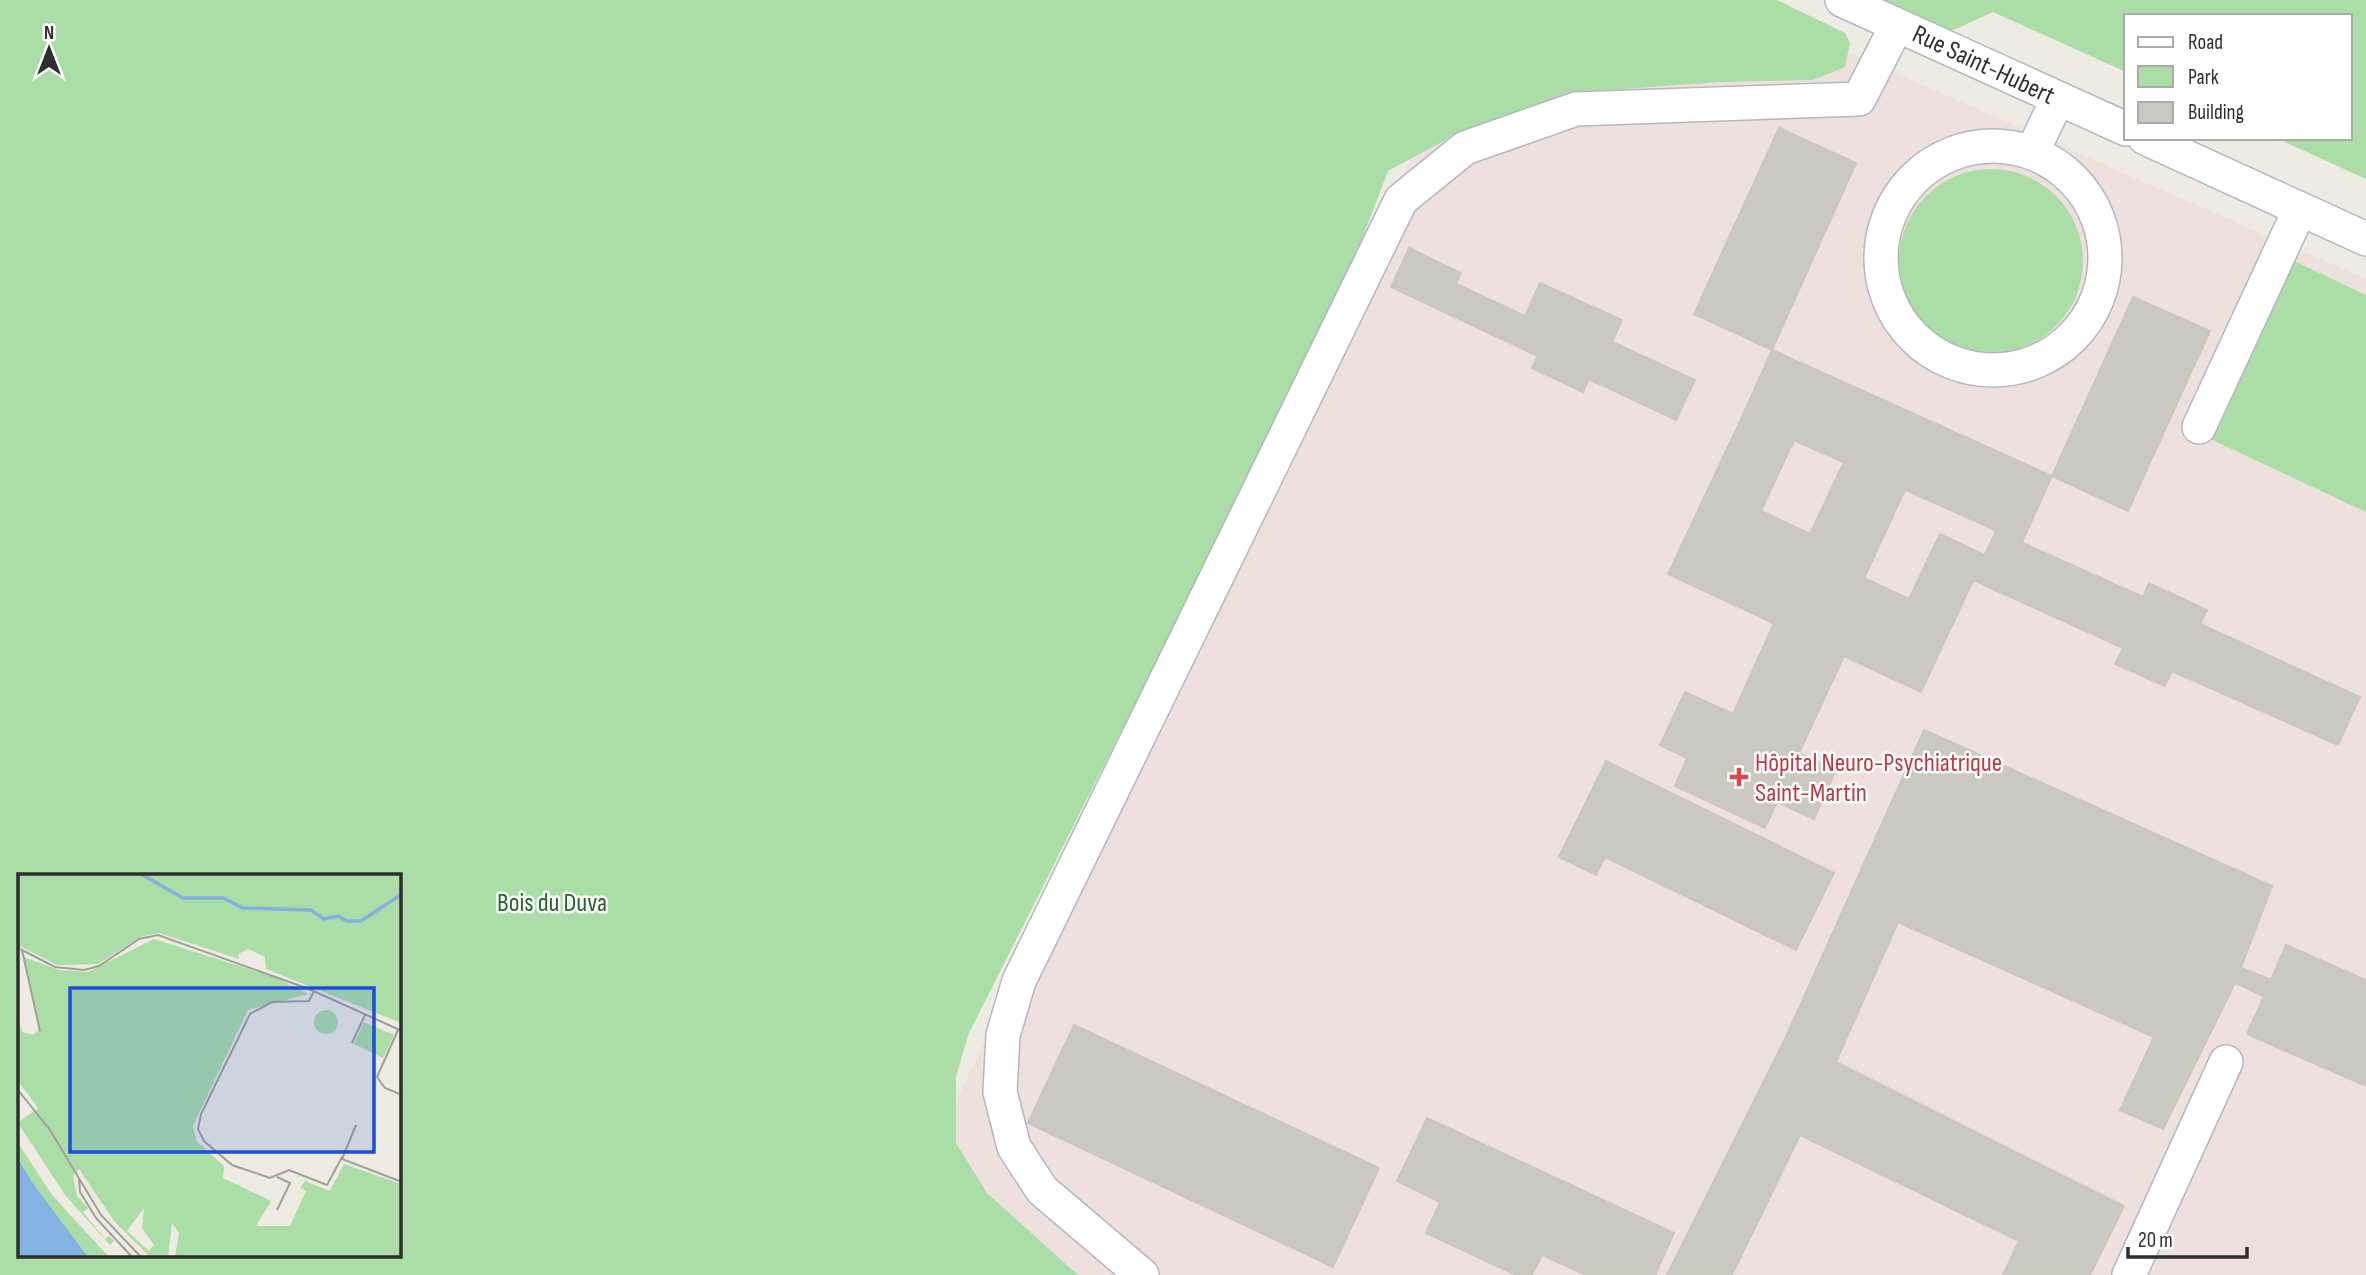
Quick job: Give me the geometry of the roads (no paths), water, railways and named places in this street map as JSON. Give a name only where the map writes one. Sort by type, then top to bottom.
[{"type":"street","name":"Rue Saint-Hubert","points":[[1842,0],[2124,129]]},
{"type":"street","points":[[1142,1275],[1042,1190],[1014,1147],[1000,1092],[1003,1035],[1020,981],[1401,200],[1465,148],[1576,109],[1859,99],[1898,25]]},
{"type":"street","points":[[2032,153],[2058,98]]},
{"type":"street","points":[[2150,140],[2366,239]]},
{"type":"street","points":[[1994,145],[2032,153],[2064,171],[2088,198],[2098,221],[2102,232],[2105,269],[2096,304],[2076,334],[2047,358],[2013,369],[1976,370],[1941,359],[1912,337],[1890,306],[1880,269],[1883,232],[1898,197],[1924,169],[1957,151],[1994,145]]},
{"type":"street","points":[[2199,427],[2300,209]]},
{"type":"street","points":[[2129,1275],[2226,1062]]},
{"type":"place","name":"Hôpital Neuro-Psychiatrique Saint-Martin","points":[[1739,777]]},
{"type":"park label","name":"Bois du Duva","points":[[552,902]]}]
